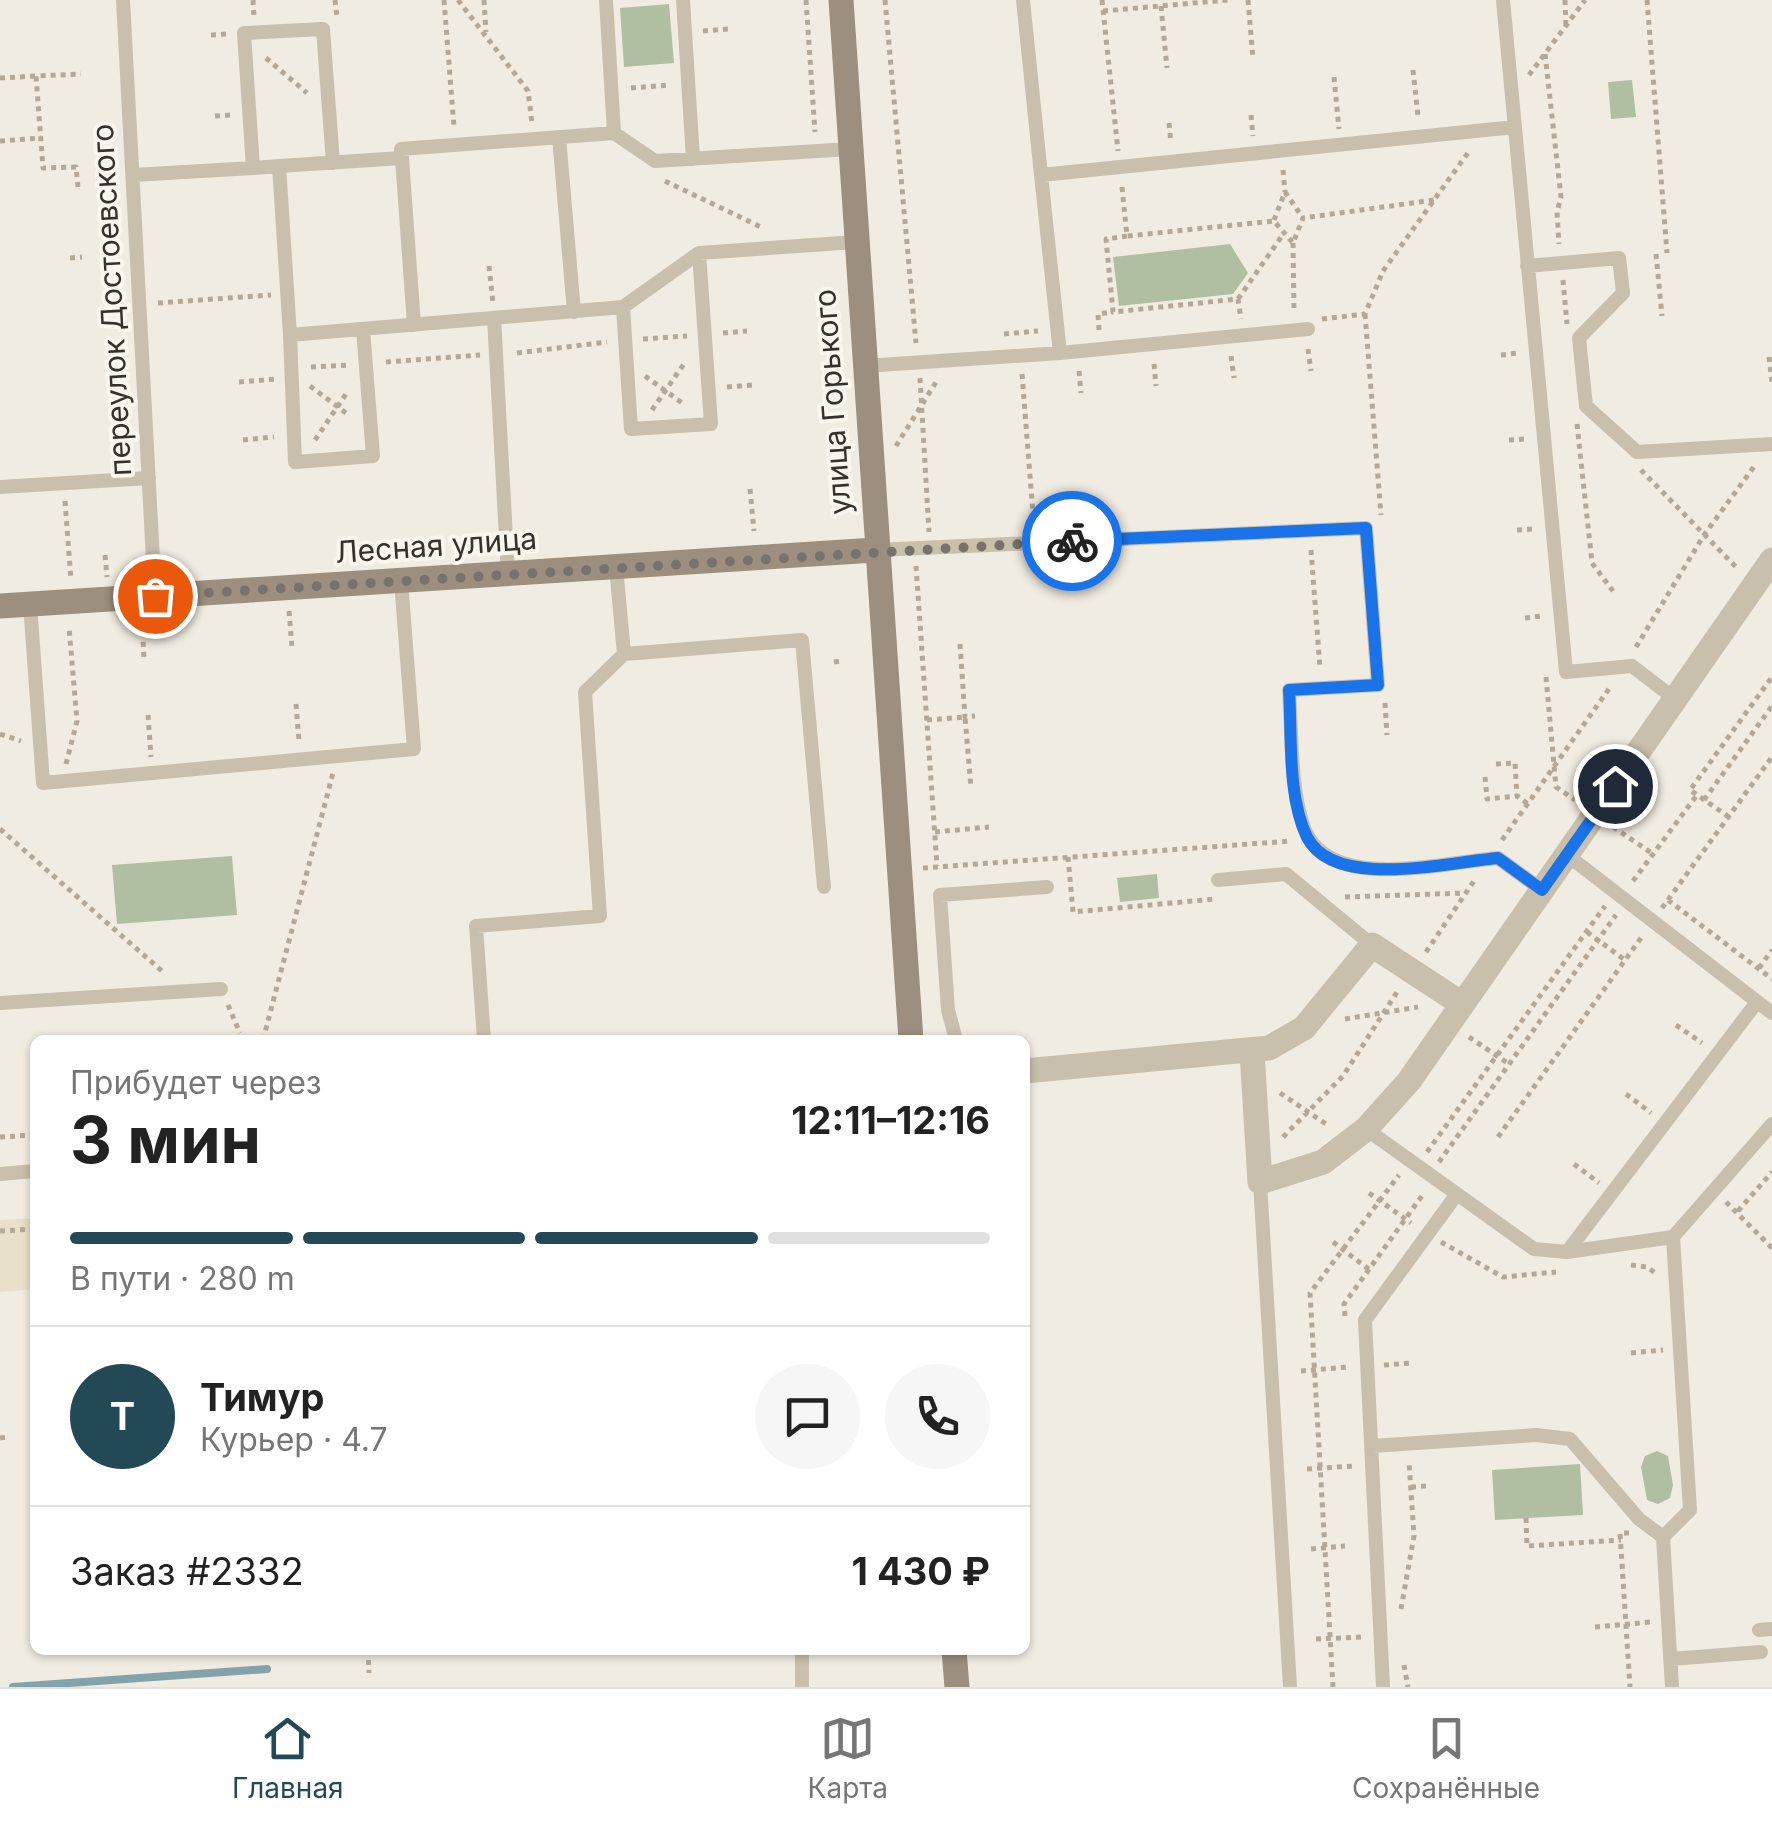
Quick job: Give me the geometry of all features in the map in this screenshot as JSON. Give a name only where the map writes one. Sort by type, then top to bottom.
[{"type":"street","name":"улица Горького","points":[[841,0],[875,550],[912,1035]]},
{"type":"street","name":"Лесная улица","points":[[0,606],[148,607],[401,581],[875,550]]},
{"type":"street","points":[[1253,1063],[1259,1172],[1297,1174],[1360,1135],[1409,1081],[1772,560]]},
{"type":"street","points":[[1030,1071],[1253,1063],[1304,1028],[1372,945],[1412,972],[1456,1014]]},
{"type":"street","points":[[954,1655],[957,1687]]},
{"type":"lane","name":"переулок Достоевского","points":[[123,0],[149,478],[148,607]]},
{"type":"lane","points":[[606,0],[614,132]]},
{"type":"lane","points":[[683,0],[694,158]]},
{"type":"lane","points":[[1024,0],[1060,353]]},
{"type":"lane","points":[[1504,0],[1566,672],[1632,666],[1675,700]]},
{"type":"lane","points":[[253,168],[244,33],[324,29],[333,163]]},
{"type":"lane","points":[[1041,175],[1514,128]]},
{"type":"lane","points":[[414,324],[401,149],[614,132],[655,160],[850,148]]},
{"type":"lane","points":[[558,137],[574,312]]},
{"type":"lane","points":[[133,175],[402,158]]},
{"type":"lane","points":[[279,166],[295,462],[372,456],[363,329]]},
{"type":"lane","points":[[290,335],[622,307],[699,253],[856,242]]},
{"type":"lane","points":[[622,307],[632,429],[711,424],[699,253]]},
{"type":"lane","points":[[1527,266],[1619,258],[1623,293],[1579,338],[1586,406],[1638,452],[1771,444]]},
{"type":"lane","points":[[494,318],[508,574]]},
{"type":"lane","points":[[864,366],[1060,353],[1301,330]]},
{"type":"lane","points":[[0,488],[149,478]]},
{"type":"lane","points":[[875,550],[1366,528],[1378,685],[1289,690],[1299,809],[1316,849],[1358,869],[1498,858],[1542,890]]},
{"type":"lane","points":[[616,567],[624,654]]},
{"type":"lane","points":[[30,604],[44,784],[414,748],[401,581]]},
{"type":"lane","points":[[484,1035],[476,926],[600,916],[584,692],[624,654],[802,640],[824,887]]},
{"type":"lane","points":[[1567,854],[1772,1013]]},
{"type":"lane","points":[[1218,880],[1286,874],[1372,945]]},
{"type":"lane","points":[[955,1035],[948,1010],[940,895],[1047,887]]},
{"type":"lane","points":[[0,1003],[221,989]]},
{"type":"lane","points":[[1567,1252],[1758,1002]]},
{"type":"lane","points":[[1360,1135],[1419,1167],[1534,1249],[1567,1252],[1673,1238],[1772,1124]]},
{"type":"lane","points":[[0,1174],[30,1171]]},
{"type":"lane","points":[[1259,1172],[1290,1687]]},
{"type":"lane","points":[[1384,1687],[1365,1320],[1456,1194]]},
{"type":"lane","points":[[1659,1534],[1690,1510],[1673,1238]]},
{"type":"lane","points":[[1372,1446],[1536,1436],[1570,1439],[1659,1534],[1672,1687]]},
{"type":"lane","points":[[1670,1659],[1761,1652]]},
{"type":"lane","points":[[802,1655],[802,1687]]},
{"type":"path","points":[[444,0],[455,146]]},
{"type":"path","points":[[458,0],[528,91],[534,139]]},
{"type":"path","points":[[484,0],[486,36]]},
{"type":"path","points":[[806,0],[816,151]]},
{"type":"path","points":[[885,0],[932,565],[914,566],[937,866]]},
{"type":"path","points":[[1103,12],[1228,0]]},
{"type":"path","points":[[1248,0],[1253,59]]},
{"type":"path","points":[[1565,0],[1566,26]]},
{"type":"path","points":[[1512,97],[1585,0]]},
{"type":"path","points":[[1647,0],[1668,253]]},
{"type":"path","points":[[1162,6],[1167,68]]},
{"type":"path","points":[[244,40],[329,111]]},
{"type":"path","points":[[1413,70],[1419,123]]},
{"type":"path","points":[[0,78],[82,74]]},
{"type":"path","points":[[36,76],[42,168],[76,167],[78,187]]},
{"type":"path","points":[[1322,132],[1340,131],[1334,77]]},
{"type":"path","points":[[611,89],[688,84]]},
{"type":"path","points":[[1251,115],[1254,139]]},
{"type":"path","points":[[1168,124],[1171,146]]},
{"type":"path","points":[[1382,528],[1365,314],[1383,271],[1484,130]]},
{"type":"path","points":[[1237,140],[1271,137]]},
{"type":"path","points":[[0,140],[41,138]]},
{"type":"path","points":[[1154,148],[1188,145]]},
{"type":"path","points":[[1104,153],[1136,150]]},
{"type":"path","points":[[655,160],[668,184],[804,246]]},
{"type":"path","points":[[1274,221],[1286,192],[1303,218]]},
{"type":"path","points":[[1242,335],[1238,299],[1284,233]]},
{"type":"path","points":[[1113,312],[1106,238],[1127,236]]},
{"type":"path","points":[[1293,243],[1301,330],[1317,320],[1365,314]]},
{"type":"path","points":[[1656,254],[1662,316]]},
{"type":"path","points":[[70,258],[82,256]]},
{"type":"path","points":[[490,266],[494,318]]},
{"type":"path","points":[[140,305],[288,294]]},
{"type":"path","points":[[1102,349],[1098,314],[1238,299]]},
{"type":"path","points":[[518,370],[516,350],[705,334]]},
{"type":"path","points":[[638,429],[705,334]]},
{"type":"path","points":[[239,382],[366,364],[480,354],[481,374]]},
{"type":"path","points":[[1021,356],[1035,543]]},
{"type":"path","points":[[1769,358],[1772,382]]},
{"type":"path","points":[[627,363],[711,424]]},
{"type":"path","points":[[301,461],[366,364]]},
{"type":"path","points":[[289,374],[371,431]]},
{"type":"path","points":[[242,440],[293,436]]},
{"type":"path","points":[[1259,1172],[1358,1056],[1382,1012],[1624,667],[1704,535],[1771,444]]},
{"type":"path","points":[[1638,452],[1639,468],[1754,585]]},
{"type":"path","points":[[63,484],[71,582]]},
{"type":"path","points":[[750,489],[754,531]]},
{"type":"path","points":[[1311,544],[1322,688]]},
{"type":"path","points":[[106,555],[107,580]]},
{"type":"path","points":[[144,658],[148,607]]},
{"type":"path","points":[[288,607],[292,648]]},
{"type":"path","points":[[62,782],[76,721],[69,624]]},
{"type":"path","points":[[960,644],[970,788]]},
{"type":"path","points":[[834,662],[843,661]]},
{"type":"path","points":[[1546,674],[1556,787],[1653,854]]},
{"type":"path","points":[[1729,816],[1690,790],[1769,688],[1772,677]]},
{"type":"path","points":[[1378,685],[1383,684],[1387,734]]},
{"type":"path","points":[[296,704],[300,759]]},
{"type":"path","points":[[1704,800],[1772,706]]},
{"type":"path","points":[[148,715],[152,773]]},
{"type":"path","points":[[927,720],[975,716]]},
{"type":"path","points":[[1724,744],[1738,754]]},
{"type":"path","points":[[264,1035],[337,756]]},
{"type":"path","points":[[1498,1137],[1772,757]]},
{"type":"path","points":[[1496,764],[1515,763],[1517,796]]},
{"type":"path","points":[[1485,777],[1488,799],[1517,796],[1528,804]]},
{"type":"path","points":[[1419,1167],[1494,1054],[1697,794]]},
{"type":"path","points":[[934,832],[989,826]]},
{"type":"path","points":[[1,831],[185,991]]},
{"type":"path","points":[[1068,857],[1073,912],[1222,898]]},
{"type":"path","points":[[1356,906],[1342,897],[1466,893]]},
{"type":"path","points":[[1333,1687],[1310,1292],[1380,1201],[1419,1167],[1509,1064],[1598,940],[1621,896]]},
{"type":"path","points":[[1668,900],[1772,979]]},
{"type":"path","points":[[1587,932],[1625,960]]},
{"type":"path","points":[[1758,968],[1772,950]]},
{"type":"path","points":[[221,989],[240,1033]]},
{"type":"path","points":[[1304,1028],[1425,1006],[1456,1014],[1494,1054],[1509,1064]]},
{"type":"path","points":[[1676,1025],[1718,1054]]},
{"type":"path","points":[[1253,1063],[1308,1112],[1360,1135]]},
{"type":"path","points":[[1626,1094],[1665,1124]]},
{"type":"path","points":[[0,1137],[30,1135]]},
{"type":"path","points":[[1574,1164],[1612,1193]]},
{"type":"path","points":[[1737,1212],[1772,1172]]},
{"type":"path","points":[[1714,1212],[1736,1187]]},
{"type":"path","points":[[1369,1192],[1427,1234],[1503,1277],[1560,1272]]},
{"type":"path","points":[[1732,1206],[1772,1248]]},
{"type":"path","points":[[0,1232],[30,1229]]},
{"type":"path","points":[[1334,1242],[1390,1286]]},
{"type":"path","points":[[1616,1267],[1647,1267],[1663,1284]]},
{"type":"path","points":[[1632,1353],[1669,1350]]},
{"type":"path","points":[[1408,1444],[1414,1536],[1404,1581],[1400,1635],[1408,1687]]},
{"type":"path","points":[[1411,1487],[1427,1486]]},
{"type":"path","points":[[1526,1518],[1527,1546],[1621,1540]]},
{"type":"path","points":[[1630,1687],[1620,1534],[1659,1534]]},
{"type":"path","points":[[1310,1548],[1344,1546]]},
{"type":"path","points":[[1594,1627],[1668,1621]]},
{"type":"path","points":[[1316,1639],[1400,1635]]},
{"type":"path","points":[[368,1655],[369,1673]]},
{"type":"green space","points":[[669,4],[674,63],[624,67],[620,8]]},
{"type":"green space","points":[[1632,80],[1636,117],[1611,119],[1608,82]]},
{"type":"green space","points":[[1230,244],[1248,273],[1233,294],[1119,306],[1113,257]]},
{"type":"green space","points":[[232,856],[237,915],[117,924],[112,865]]},
{"type":"green space","points":[[1157,874],[1159,898],[1120,902],[1117,878]]},
{"type":"green space","points":[[1657,1451],[1668,1456],[1673,1485],[1670,1498],[1658,1504],[1647,1500],[1641,1467],[1645,1456]]},
{"type":"green space","points":[[1580,1464],[1583,1515],[1495,1520],[1492,1470]]},
{"type":"shaded area","points":[[30,1218],[30,1289],[0,1292],[0,1220]]},
{"type":"waterway","points":[[13,1687],[267,1669]]},
{"type":"way so far","points":[[155,596],[1072,541]]},
{"type":"route","points":[[1072,541],[1366,528],[1378,685],[1289,690],[1302,824],[1316,849],[1340,864],[1380,869],[1498,858],[1542,890],[1615,786]]}]
